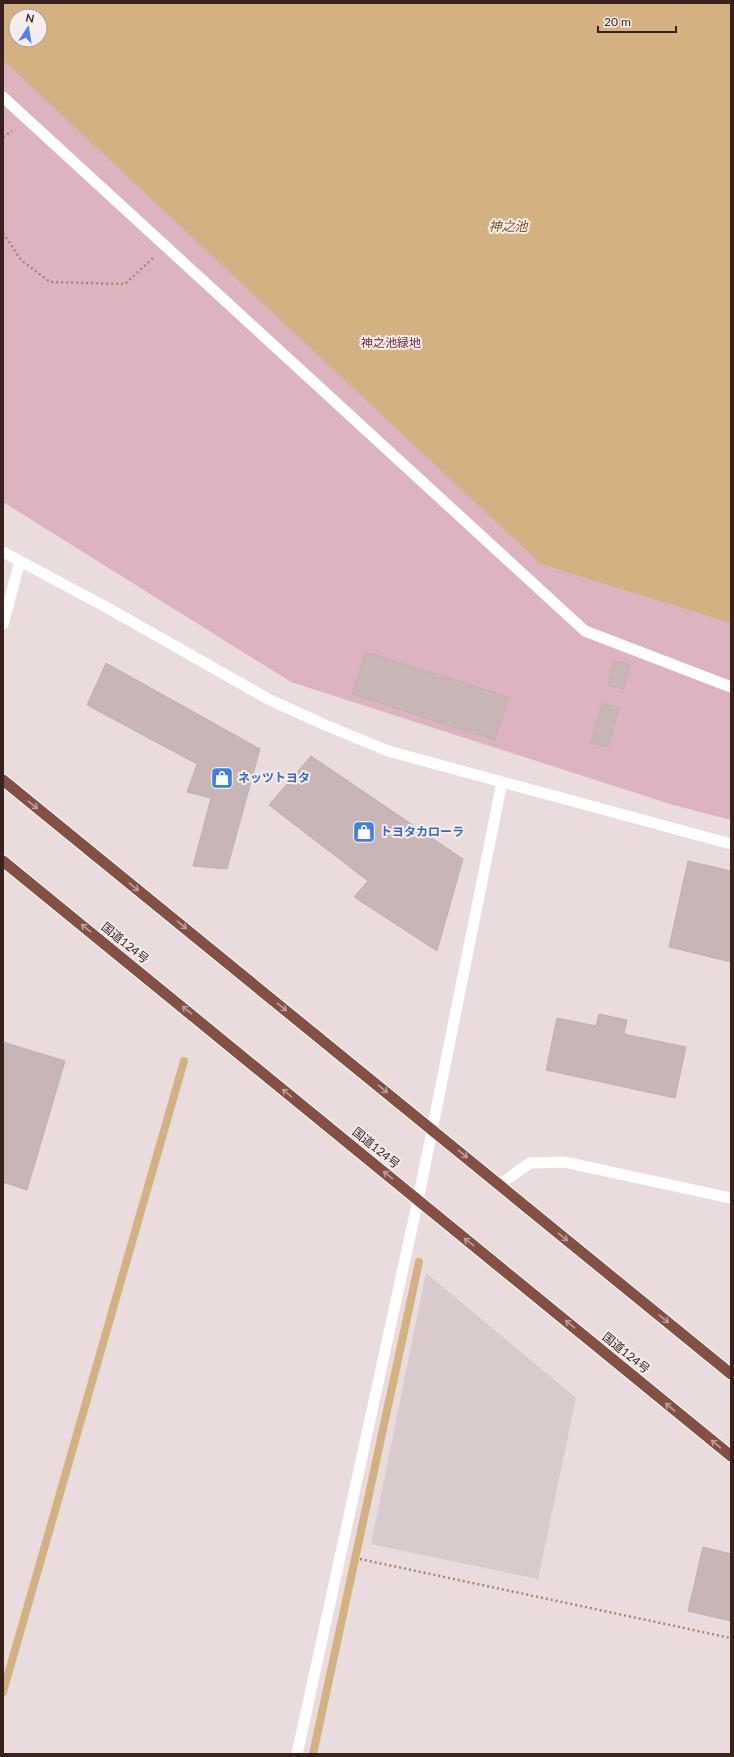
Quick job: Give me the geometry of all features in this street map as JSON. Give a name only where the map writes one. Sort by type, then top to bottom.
[{"type":"highway","points":[[3,780],[731,1374]]},
{"type":"highway","name":"国道124号","points":[[3,860],[731,1456]]},
{"type":"street","points":[[3,97],[585,631],[731,687]]},
{"type":"street","points":[[3,552],[106,607],[270,700],[388,751],[731,844]]},
{"type":"street","points":[[3,624],[20,561]]},
{"type":"street","points":[[297,1754],[342,1555],[433,1130],[502,782]]},
{"type":"street","points":[[499,1185],[530,1162],[565,1162],[731,1198]]},
{"type":"path","points":[[3,234],[21,260],[50,282],[125,284],[166,247]]},
{"type":"path","points":[[342,1555],[731,1638]]},
{"type":"shaded area","points":[[426,1273],[576,1398],[538,1579],[371,1544]]},
{"type":"green space","name":"神之池緑地","points":[[3,3],[731,3],[731,820],[670,804],[291,682],[3,502]]},
{"type":"water","name":"神之池","points":[[3,3],[731,3],[731,623],[541,564],[3,60]]},
{"type":"building","points":[[366,652],[508,697],[495,740],[352,694]]},
{"type":"building","points":[[614,660],[630,665],[624,689],[608,685]]},
{"type":"building","name":"ネッツトヨタ","points":[[106,663],[260,749],[227,869],[193,866],[211,798],[187,792],[197,764],[87,705]]},
{"type":"building","points":[[602,703],[619,708],[608,747],[591,743]]},
{"type":"building","name":"トヨタカローラ","points":[[311,756],[463,859],[437,951],[354,897],[368,881],[269,805]]},
{"type":"building","points":[[688,861],[731,871],[731,962],[669,947]]},
{"type":"building","points":[[599,1014],[627,1020],[624,1034],[686,1047],[675,1098],[546,1070],[557,1018],[596,1026]]},
{"type":"building","points":[[3,1042],[65,1061],[27,1190],[3,1182]]},
{"type":"building","points":[[703,1547],[731,1554],[731,1621],[688,1611]]},
{"type":"waterway","points":[[3,1692],[184,1061]]},
{"type":"waterway","points":[[313,1754],[419,1262]]},
{"type":"place","name":"ネッツトヨタ","points":[[222,778]]},
{"type":"place","name":"トヨタカローラ","points":[[364,832]]}]
